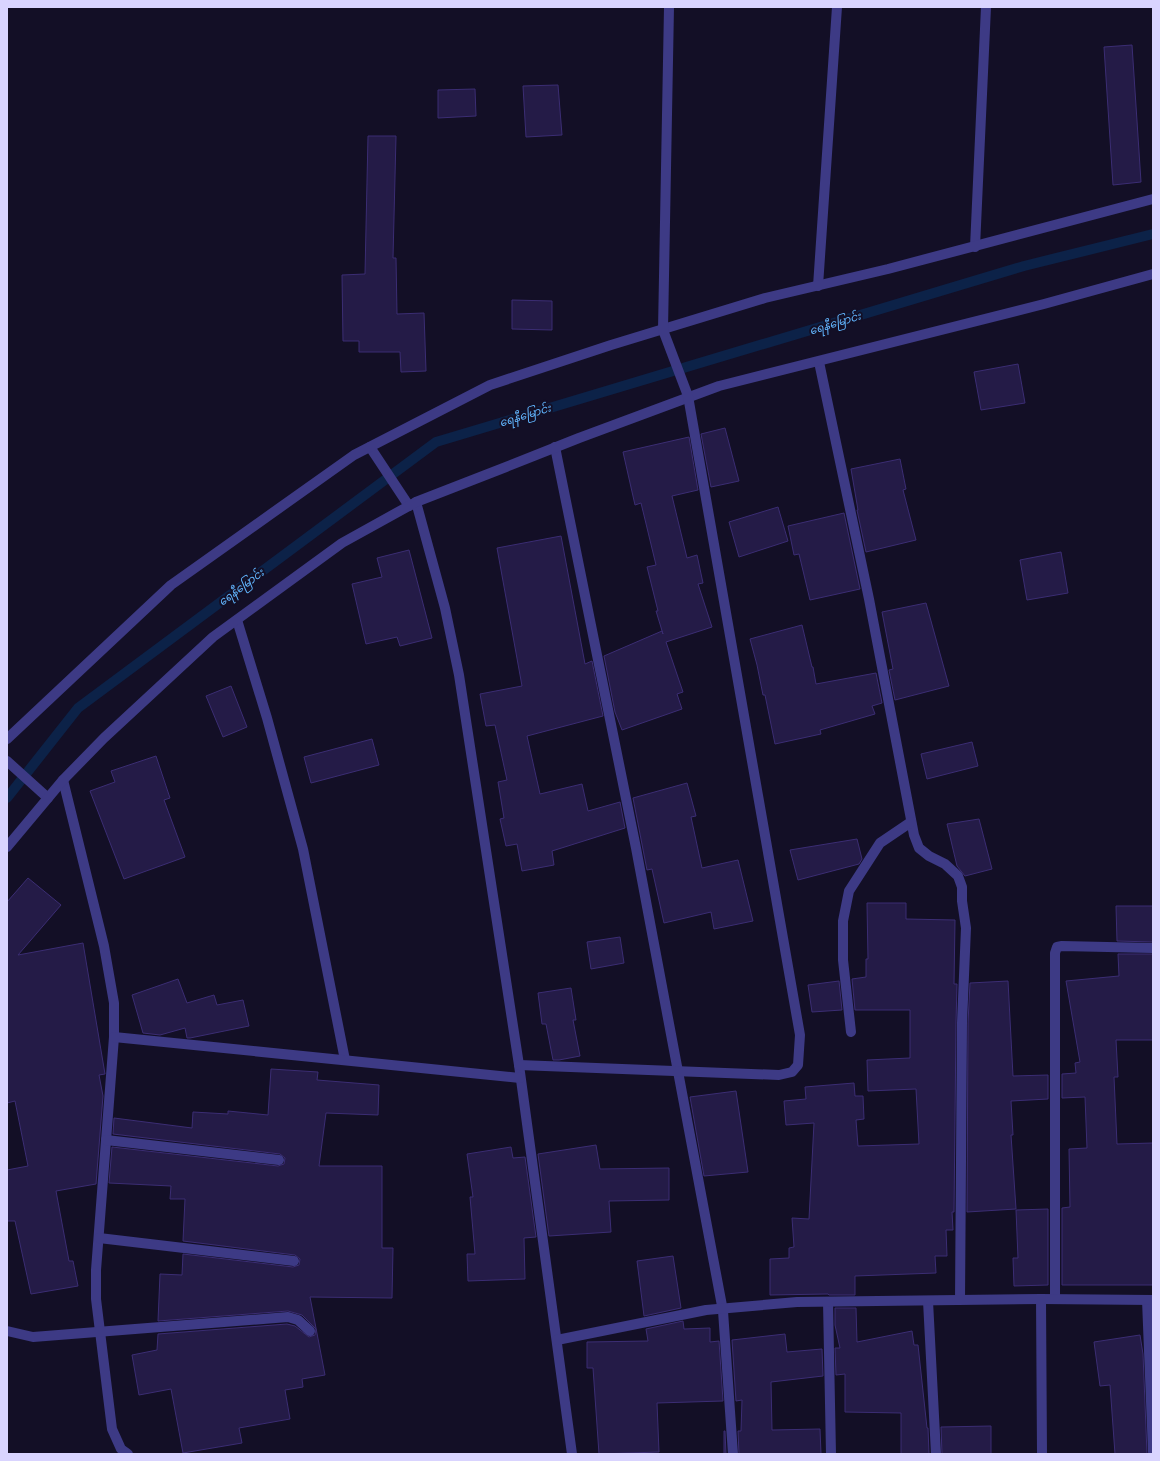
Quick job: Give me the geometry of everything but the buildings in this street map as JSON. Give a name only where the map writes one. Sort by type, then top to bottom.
[{"type":"street","points":[[519,1065],[779,1075],[792,1072],[798,1064],[800,1035],[687,392],[664,335],[669,7]]},
{"type":"street","points":[[818,286],[837,7]]},
{"type":"street","points":[[974,247],[986,7]]},
{"type":"street","points":[[7,739],[171,585],[354,455],[372,451],[490,385],[664,335],[765,298],[875,273],[1153,199]]},
{"type":"street","points":[[7,847],[45,796],[63,780],[104,738],[213,637],[342,543],[412,504],[556,447],[687,392],[719,386],[819,362],[1037,306],[1153,274]]},
{"type":"street","points":[[819,362],[869,599],[912,822],[919,848],[929,856],[945,864],[958,876],[962,887],[962,901],[966,928],[962,1023],[960,1300]]},
{"type":"street","points":[[556,447],[635,840],[723,1308],[733,1454]]},
{"type":"street","points":[[372,451],[402,496],[412,504],[444,608],[459,676],[519,1065],[572,1454]]},
{"type":"street","points":[[237,620],[267,718],[303,849],[345,1060]]},
{"type":"street","points":[[7,761],[45,796]]},
{"type":"street","points":[[63,780],[104,946],[114,1002],[114,1037],[96,1270],[96,1299],[112,1429],[120,1449],[128,1454]]},
{"type":"street","points":[[850,1032],[843,960],[843,920],[849,891],[880,843],[912,822]]},
{"type":"street","points":[[1055,1299],[1056,949],[1062,946],[1153,948]]},
{"type":"street","points":[[114,1037],[520,1078]]},
{"type":"street","points":[[106,1140],[279,1160]]},
{"type":"street","points":[[99,1238],[294,1261]]},
{"type":"street","points":[[1041,1299],[1042,1454]]},
{"type":"street","points":[[557,1340],[706,1310],[797,1302],[1041,1299],[1150,1300],[1153,1452]]},
{"type":"street","points":[[928,1301],[936,1454]]},
{"type":"street","points":[[828,1302],[831,1454]]},
{"type":"street","points":[[7,1331],[33,1337],[168,1325],[288,1317],[298,1320],[310,1331]]},
{"type":"waterway","name":"ရေနီမြောင်း","points":[[7,798],[78,708],[436,442],[1024,266],[1153,234]]}]
